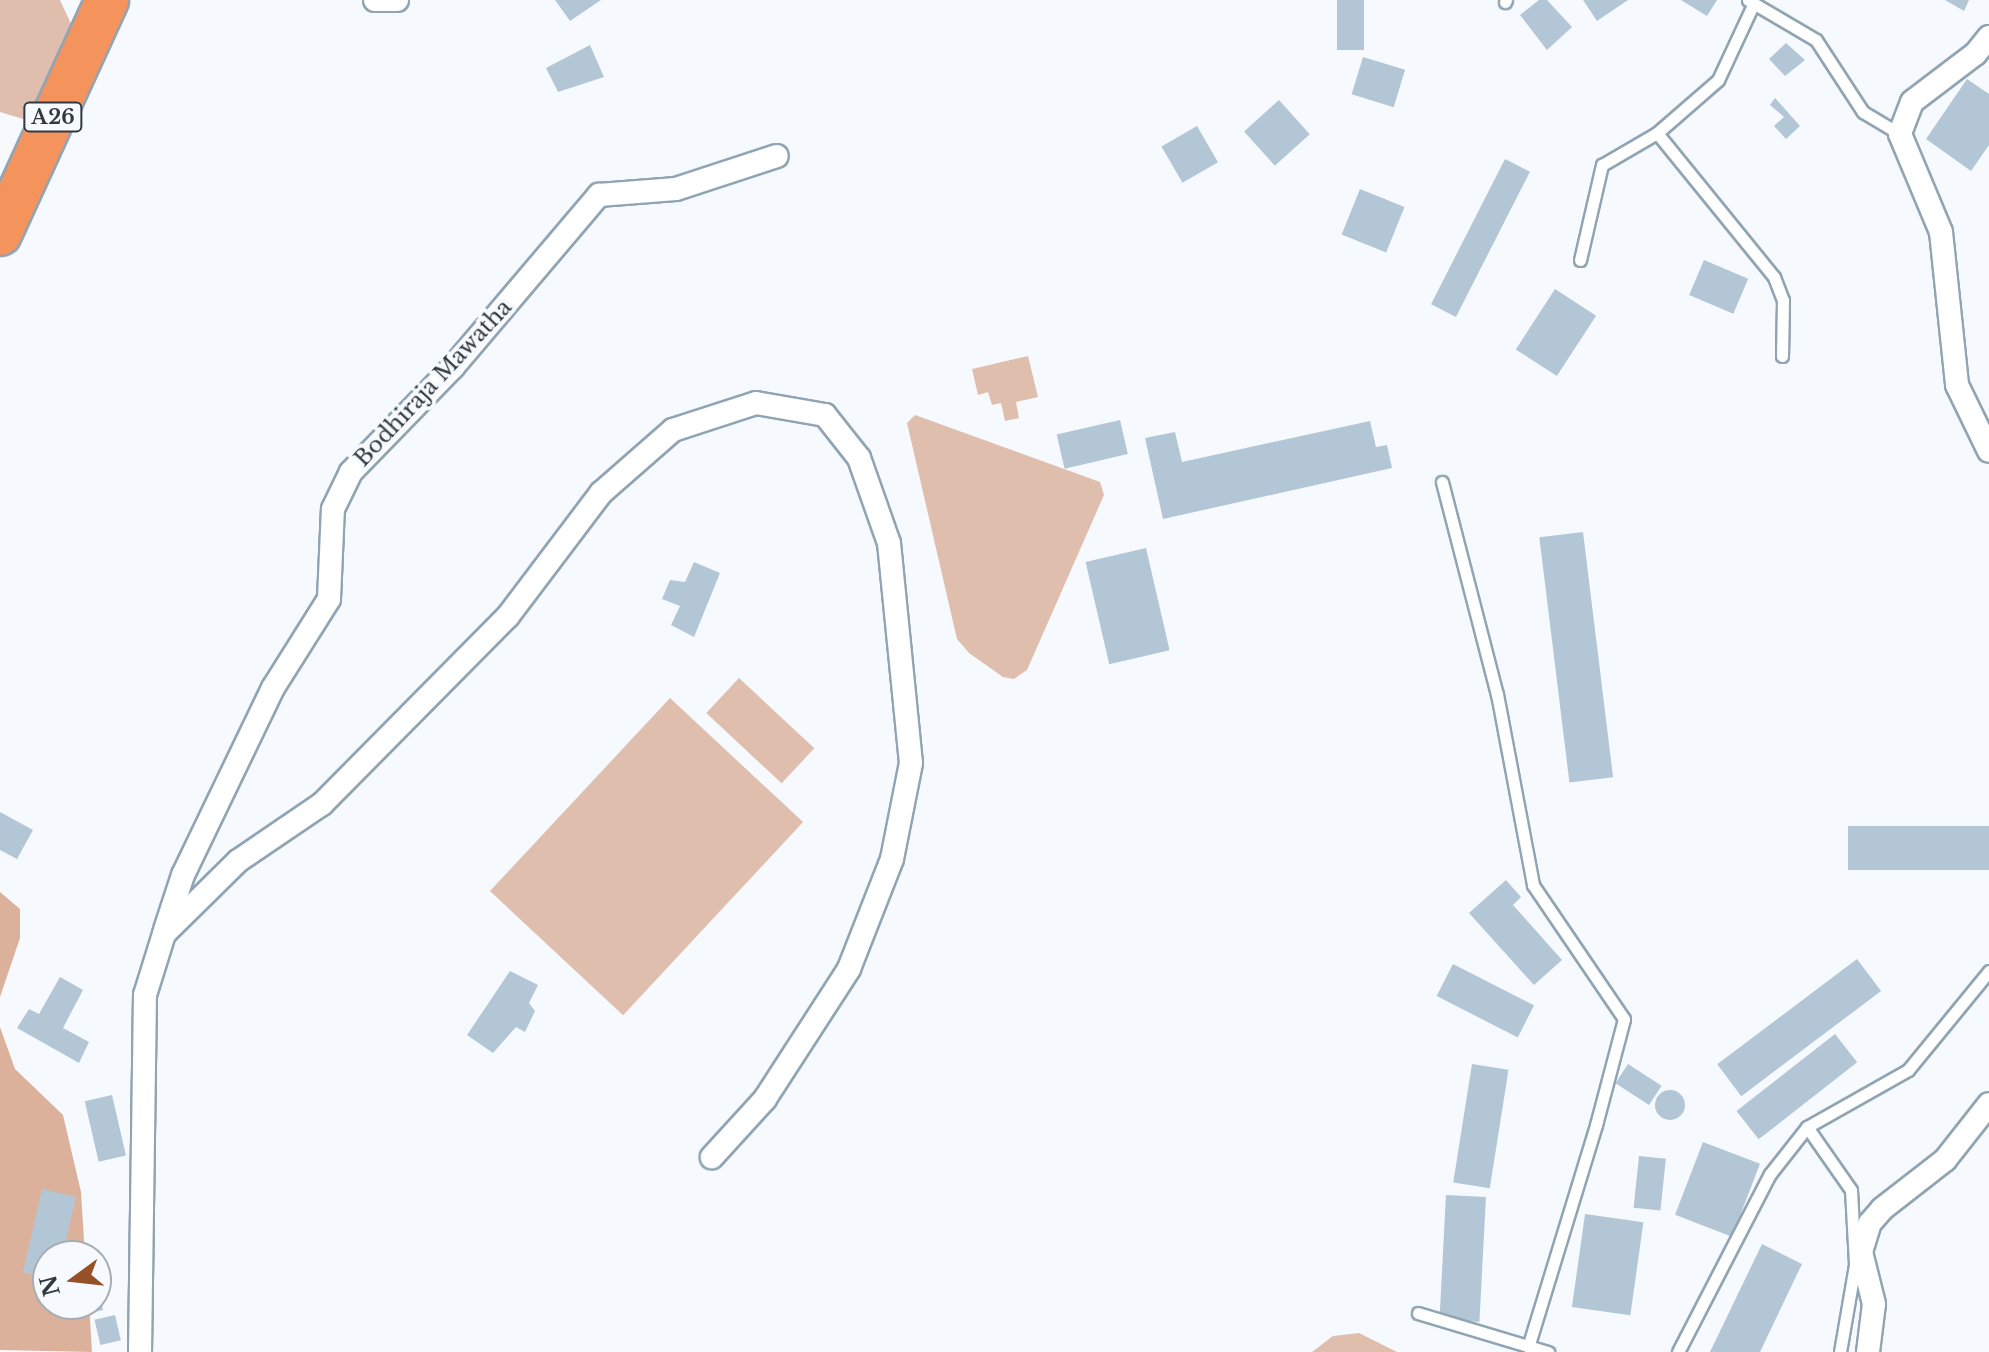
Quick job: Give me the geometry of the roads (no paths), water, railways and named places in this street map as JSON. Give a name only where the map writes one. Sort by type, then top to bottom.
[{"type":"highway","name":"A26","points":[[0,234],[107,0]]},
{"type":"street","points":[[375,0],[397,0]]},
{"type":"street","points":[[1989,37],[1975,54],[1912,102],[1900,134],[1941,232],[1957,385],[1989,451]]},
{"type":"street","name":"Bodhiraja Mawatha","points":[[140,1352],[145,995],[183,875],[273,688],[329,599],[333,509],[351,472],[453,367],[599,195],[676,189],[777,156]]},
{"type":"street","points":[[164,934],[238,861],[322,804],[508,616],[601,493],[673,430],[756,403],[825,415],[859,458],[889,543],[911,763],[892,859],[849,969],[765,1099],[712,1157]]},
{"type":"street","points":[[1868,1352],[1874,1304],[1861,1252],[1870,1223],[1882,1209],[1945,1160],[1989,1104]]},
{"type":"lane","points":[[1580,260],[1602,165],[1657,133],[1718,80],[1750,2],[1816,40],[1863,112],[1900,134]]},
{"type":"lane","points":[[1657,133],[1774,277],[1783,300],[1782,356]]},
{"type":"lane","points":[[1442,482],[1497,694],[1533,885],[1624,1019],[1596,1125],[1528,1347]]},
{"type":"lane","points":[[1678,1352],[1770,1174],[1807,1127],[1908,1070],[1989,971]]},
{"type":"lane","points":[[1807,1127],[1851,1190],[1855,1265],[1840,1352]]},
{"type":"lane","points":[[1418,1313],[1548,1352]]}]
